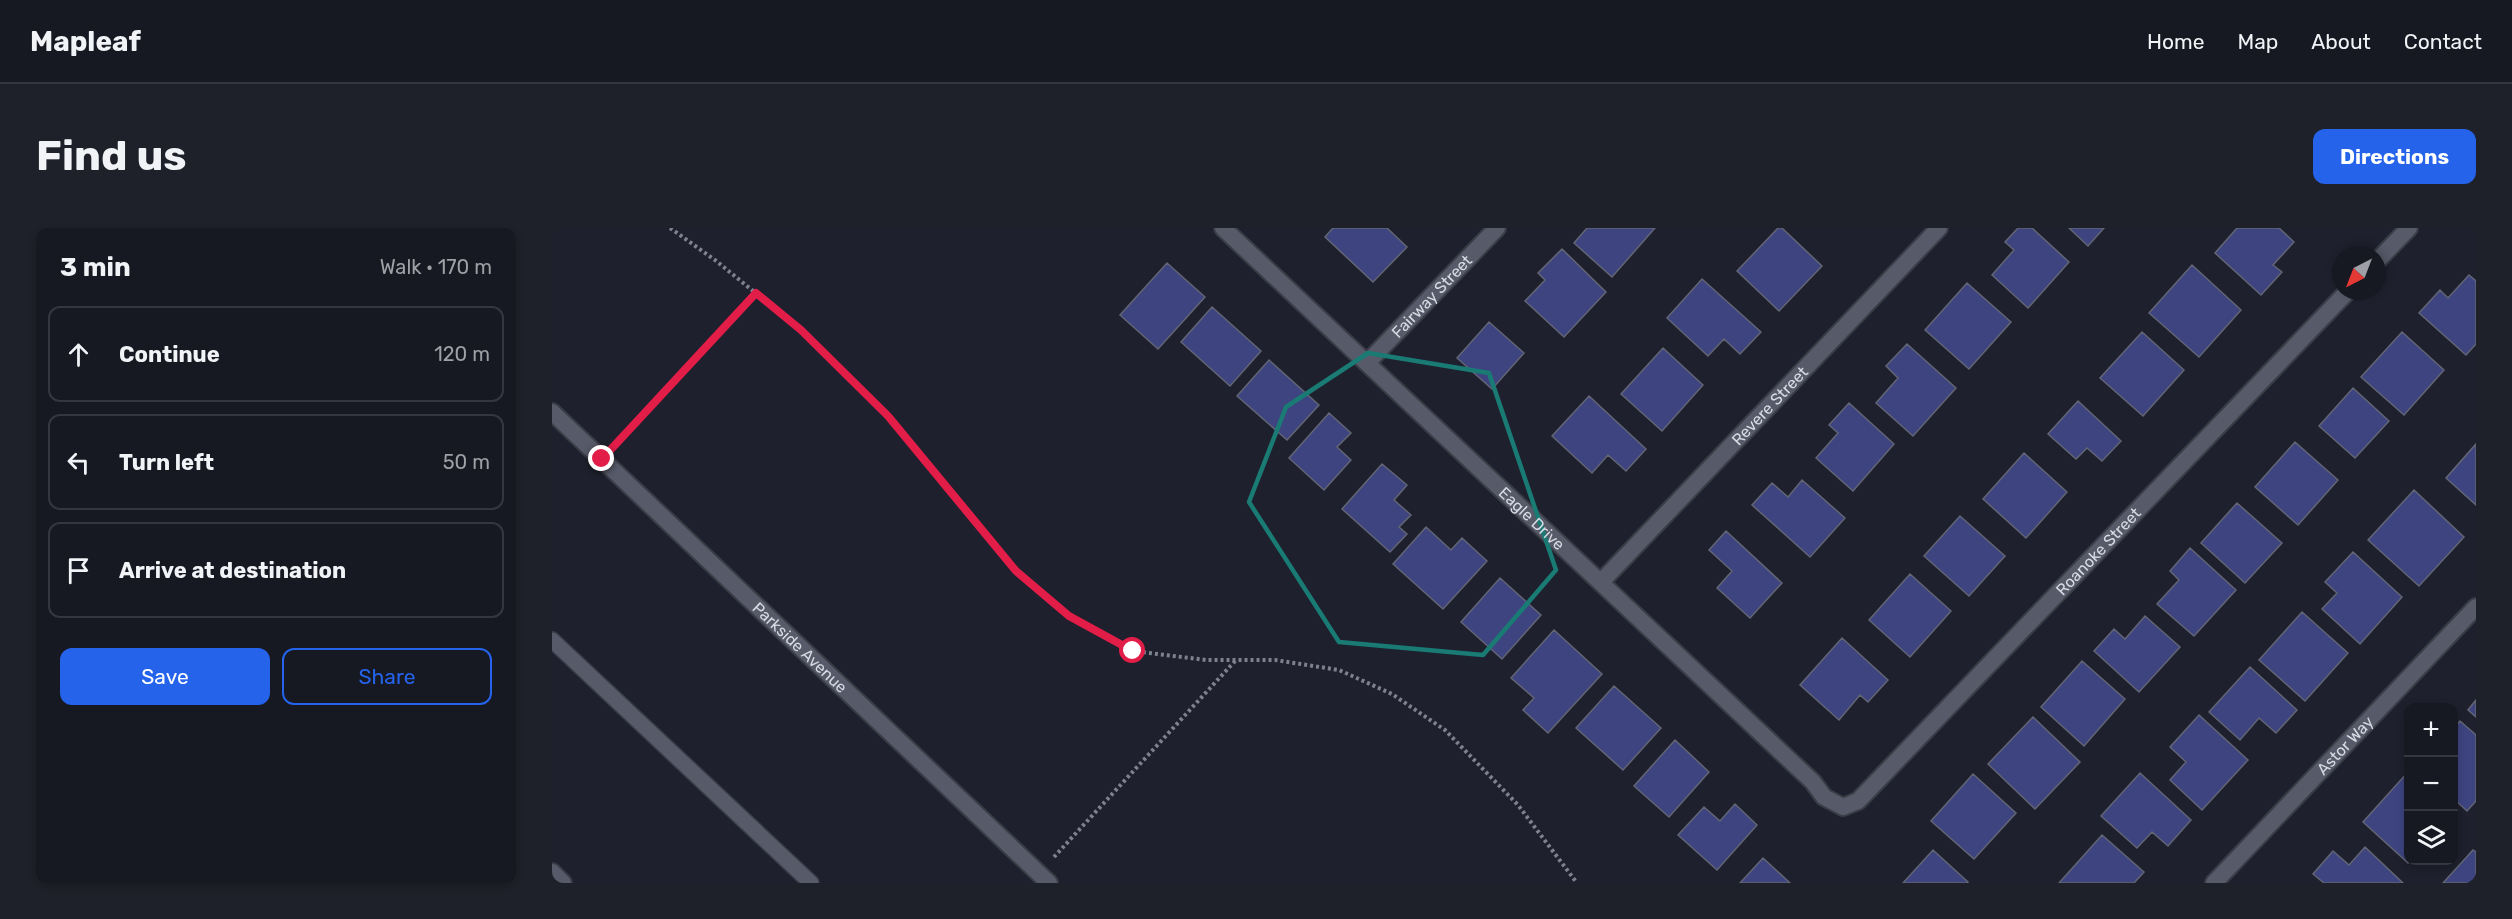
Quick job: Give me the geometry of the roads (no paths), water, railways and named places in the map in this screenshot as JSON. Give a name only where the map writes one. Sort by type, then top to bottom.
[{"type":"street","name":"Eagle Drive","points":[[1223,228],[1813,782],[1824,797],[1843,807]]},
{"type":"street","name":"Fairway Street","points":[[1367,363],[1497,228]]},
{"type":"street","name":"Revere Street","points":[[1601,582],[1939,228]]},
{"type":"street","points":[[2386,252],[2409,228]]},
{"type":"street","name":"Roanoke Street","points":[[1843,807],[1858,801],[2339,300]]},
{"type":"street","name":"Parkside Avenue","points":[[552,412],[1044,878]]},
{"type":"street","name":"Astor Way","points":[[2214,883],[2476,607]]},
{"type":"street","points":[[552,872],[563,883]]},
{"type":"lane","points":[[552,640],[811,883]]}]
